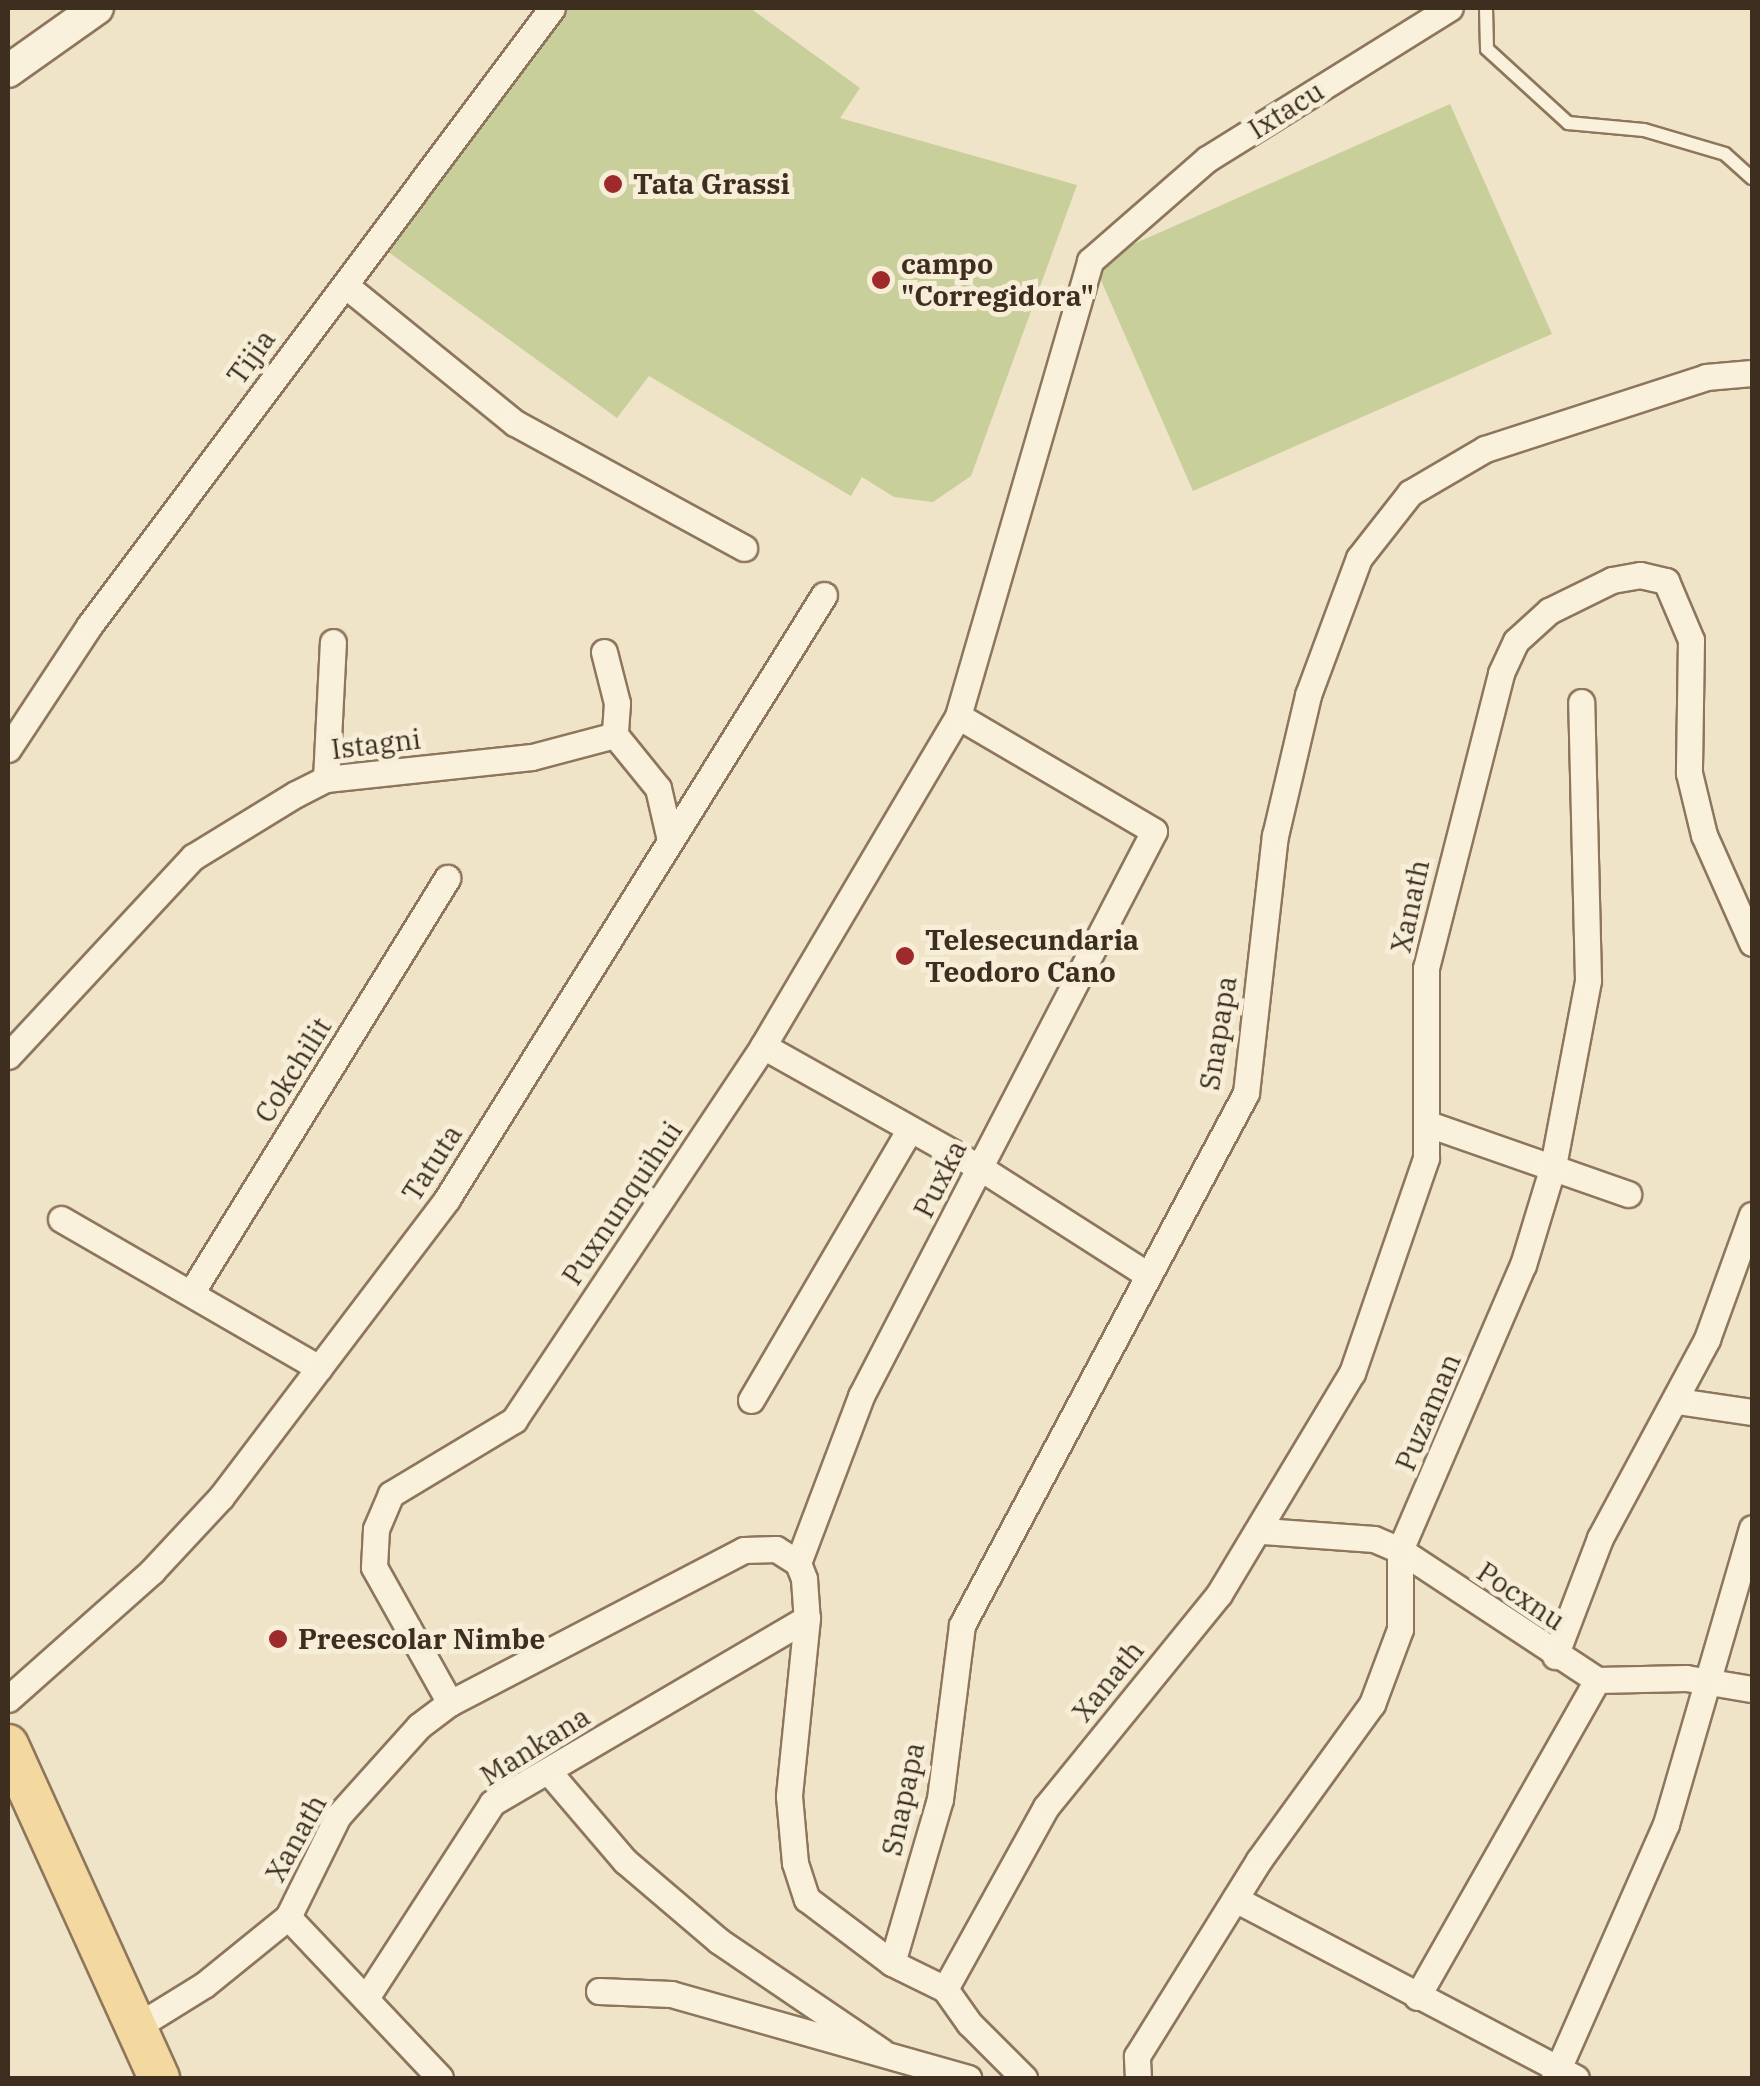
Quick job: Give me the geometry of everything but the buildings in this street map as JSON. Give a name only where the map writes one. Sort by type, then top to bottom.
[{"type":"main road","points":[[8,1745],[159,2078]]},
{"type":"street","points":[[8,71],[97,8]]},
{"type":"street","name":"Tijia","points":[[8,749],[34,701],[552,8]]},
{"type":"street","name":"Ixtacu","points":[[962,705],[1090,261],[1207,159],[1450,8]]},
{"type":"street","points":[[345,285],[516,423],[744,548]]},
{"type":"street","name":"Snapapa","points":[[892,1964],[940,1799],[962,1624],[1246,1092],[1275,836],[1308,695],[1359,558],[1410,493],[1485,449],[1706,377],[1752,373]]},
{"type":"street","name":"Xanath","points":[[945,1989],[1046,1807],[1262,1531],[1352,1373],[1395,1260],[1430,1124],[1426,968],[1501,673],[1516,642],[1549,611],[1612,580],[1640,575],[1666,582],[1691,640],[1688,772],[1704,835],[1752,943]]},
{"type":"street","name":"Tatuta","points":[[8,1699],[152,1572],[221,1497],[447,1199],[824,595]]},
{"type":"street","points":[[326,780],[333,642]]},
{"type":"street","points":[[604,652],[617,703],[615,736],[658,788],[670,840]]},
{"type":"street","name":"Puzaman","points":[[1138,2078],[1137,2056],[1234,1898],[1372,1704],[1400,1629],[1400,1550],[1524,1265],[1552,1166],[1588,980],[1581,702]]},
{"type":"street","name":"Puxka","points":[[798,1563],[861,1396],[1154,832],[962,705]]},
{"type":"street","name":"Puxnunquihui","points":[[450,1703],[374,1567],[376,1529],[391,1494],[514,1420],[763,1046],[962,705]]},
{"type":"street","name":"Istagni","points":[[8,1056],[193,857],[326,780],[532,757],[615,736]]},
{"type":"street","name":"Cokchilit","points":[[191,1293],[446,878]]},
{"type":"street","points":[[763,1046],[980,1167],[1148,1274]]},
{"type":"street","points":[[1430,1124],[1628,1194]]},
{"type":"street","points":[[751,1400],[910,1129]]},
{"type":"street","points":[[1555,1656],[1600,1538],[1677,1401],[1752,1215]]},
{"type":"street","points":[[62,1219],[319,1368]]},
{"type":"street","points":[[1677,1401],[1752,1412]]},
{"type":"street","points":[[1234,1898],[1563,2076],[1666,1824],[1712,1680],[1727,1600],[1752,1528]]},
{"type":"street","name":"Pocxnu","points":[[1262,1531],[1374,1539],[1400,1550],[1596,1680]]},
{"type":"street","name":"Xanath","points":[[136,2027],[218,1975],[288,1917],[338,1816],[378,1767],[450,1703],[744,1550],[776,1549],[798,1563]]},
{"type":"street","points":[[798,1563],[807,1618],[788,1796],[794,1863],[808,1899],[892,1964],[945,1989],[968,2024],[1024,2078]]},
{"type":"street","name":"Mankana","points":[[366,1998],[492,1803],[807,1618]]},
{"type":"street","points":[[1417,1998],[1596,1680],[1712,1680],[1752,1689]]},
{"type":"street","points":[[548,1772],[625,1861],[718,1941],[881,2050],[914,2068],[968,2078]]},
{"type":"street","points":[[288,1917],[440,2078]]},
{"type":"street","points":[[599,1990],[672,1994],[881,2050]]},
{"type":"lane","points":[[1486,8],[1487,50],[1568,123],[1660,135],[1724,154],[1752,178]]},
{"type":"green space","points":[[567,8],[750,8],[860,88],[840,118],[1077,185],[971,476],[933,502],[894,497],[862,477],[851,496],[649,376],[617,418],[387,251]]},
{"type":"green space","points":[[1450,104],[1552,334],[1193,491],[1093,262]]},
{"type":"place","name":"Tata Grassi","points":[[613,184]]},
{"type":"place","name":"campo \"Corregidora\"","points":[[881,280]]},
{"type":"place","name":"Telesecundaria Teodoro Cano","points":[[905,956]]},
{"type":"place","name":"Preescolar Nimbe","points":[[278,1639]]}]
